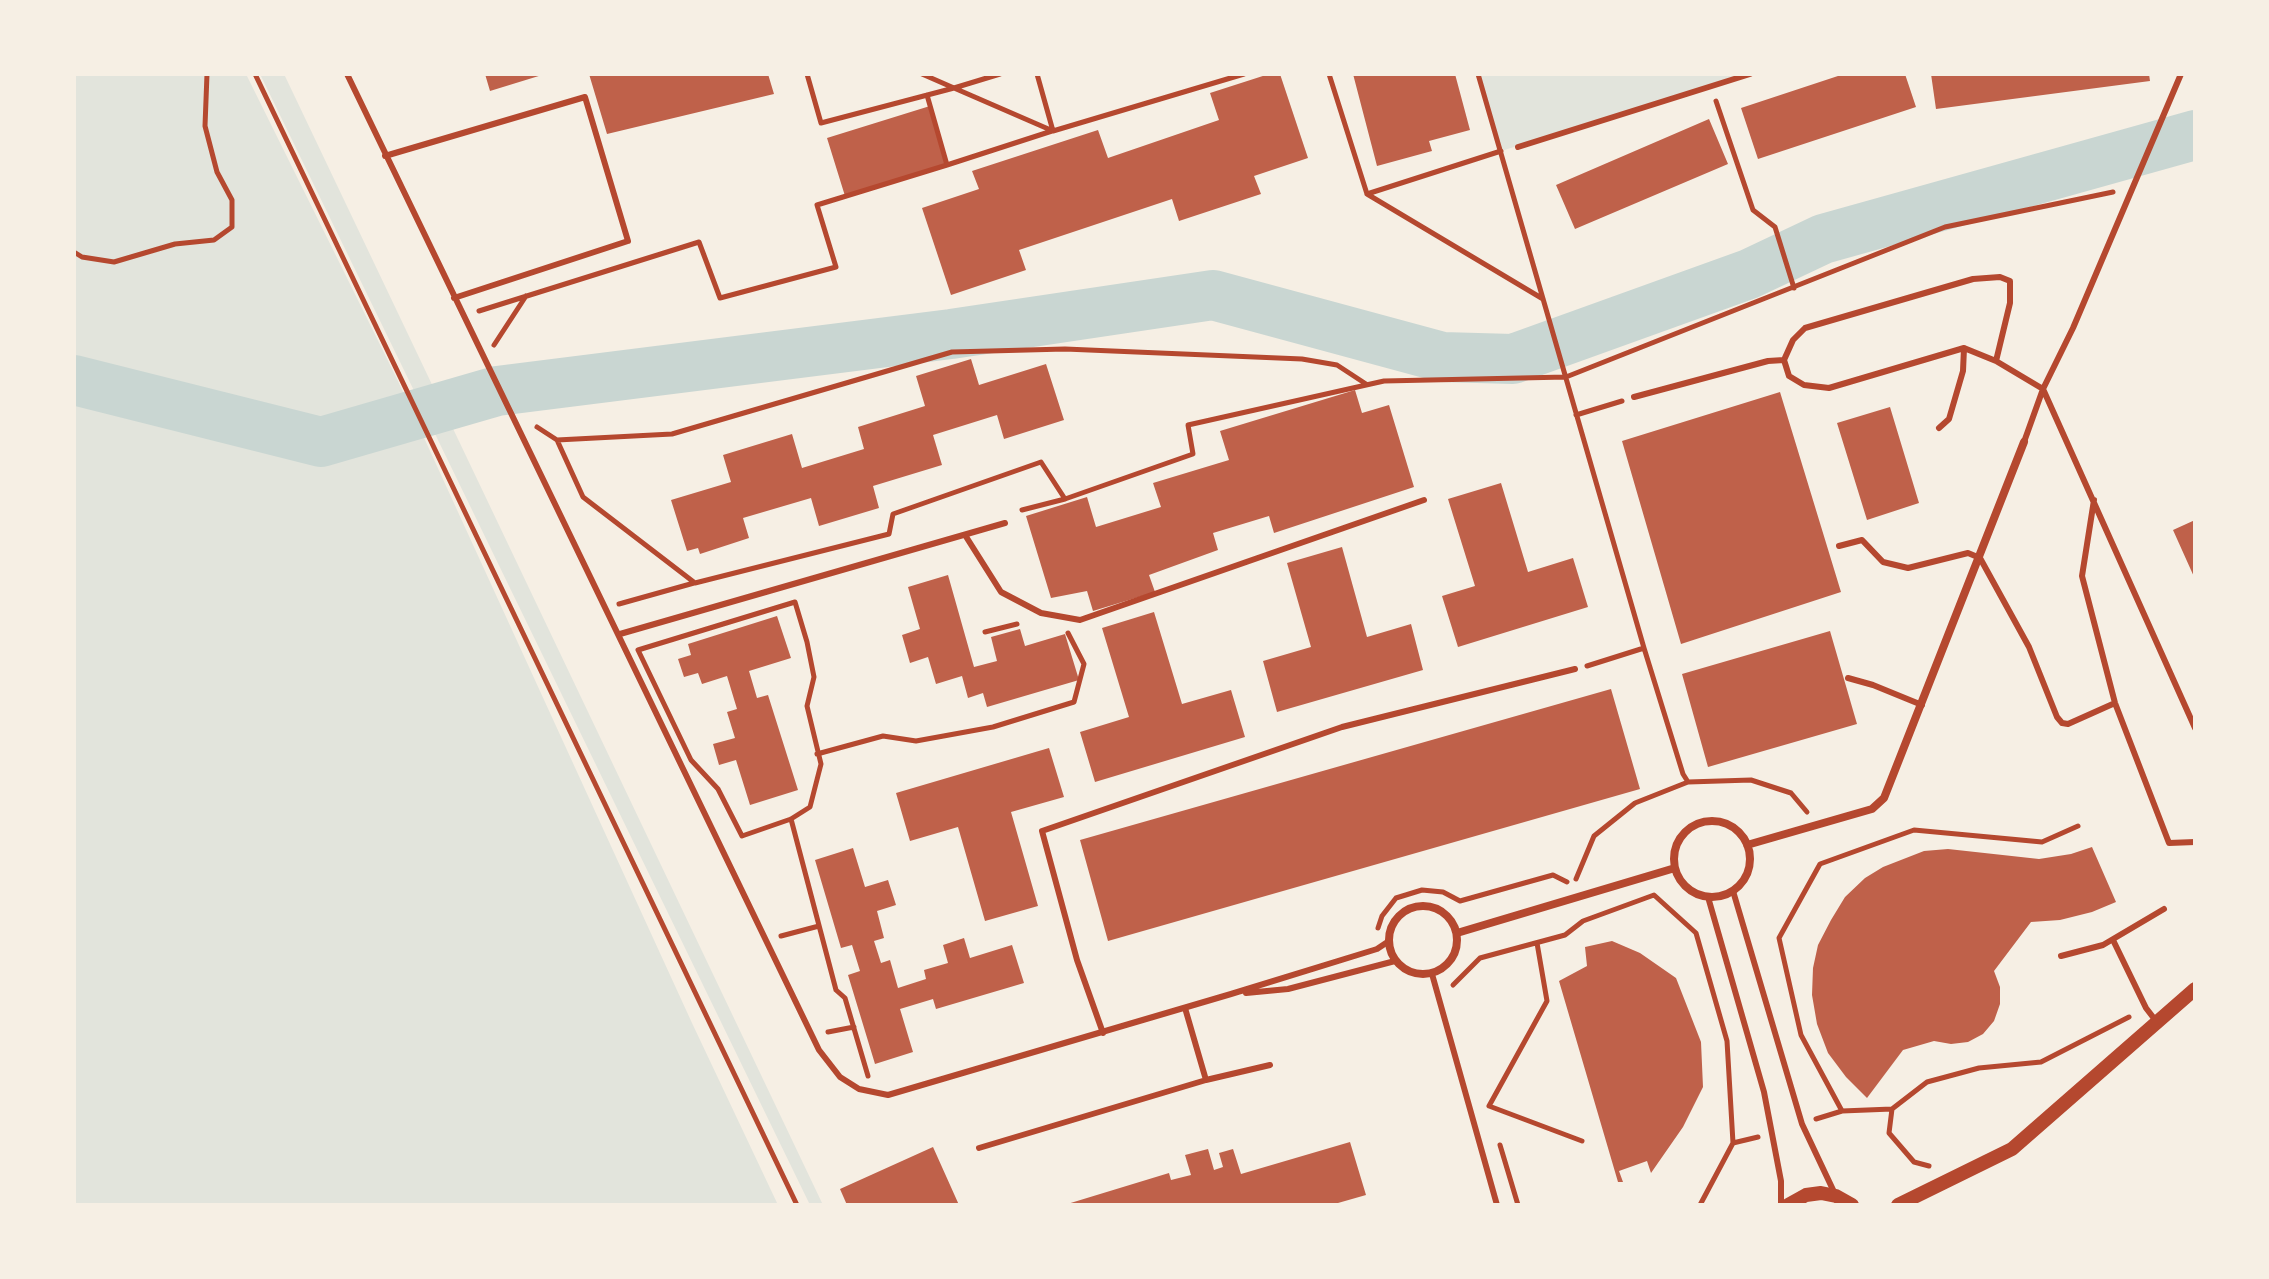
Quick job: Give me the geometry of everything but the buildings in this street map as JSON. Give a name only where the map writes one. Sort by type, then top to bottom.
[{"type":"street","points":[[1747,845],[1872,809],[1884,798],[2024,442]]},
{"type":"street","points":[[1718,821],[1730,825],[1741,833],[1750,855],[1749,869],[1743,882],[1725,895],[1708,897],[1686,887],[1675,868],[1673,856],[1677,843],[1685,832],[1702,822],[1718,821]]},
{"type":"street","points":[[1457,933],[1675,868]]},
{"type":"street","points":[[1421,906],[1440,910],[1453,922],[1457,933],[1455,953],[1449,963],[1432,974],[1418,974],[1403,968],[1395,961],[1389,941],[1395,920],[1405,911],[1421,906]]},
{"type":"street","points":[[1898,1205],[2012,1149],[2195,989]]},
{"type":"street","points":[[1788,1205],[1806,1195],[1821,1193],[1836,1196],[1852,1205]]},
{"type":"lane","points":[[347,74],[819,1050],[840,1077],[859,1089],[888,1095],[1231,994],[1377,949],[1389,941]]},
{"type":"lane","points":[[1518,147],[1750,74]]},
{"type":"lane","points":[[2024,442],[2043,389],[2073,328],[2181,74]]},
{"type":"lane","points":[[385,156],[585,97],[628,241],[454,298]]},
{"type":"lane","points":[[1996,361],[2010,303],[2010,281],[2000,277],[1973,279],[1805,328],[1793,340],[1784,360],[1789,376],[1804,385],[1829,388],[1964,348],[1996,361],[2043,389],[2195,728]]},
{"type":"lane","points":[[1939,428],[1949,419],[1963,371],[1964,348]]},
{"type":"lane","points":[[1634,397],[1768,361],[1784,360]]},
{"type":"lane","points":[[965,535],[1001,592],[1041,613],[1080,620],[1424,500]]},
{"type":"lane","points":[[2094,500],[2082,576],[2115,703],[2169,843],[2195,842]]},
{"type":"lane","points":[[620,634],[1005,523]]},
{"type":"lane","points":[[1839,546],[1862,540],[1883,562],[1908,568],[1968,553],[1980,558],[2029,647],[2062,723],[2068,724],[2115,703]]},
{"type":"lane","points":[[1103,1033],[1077,960],[1042,831],[1342,727],[1575,669]]},
{"type":"lane","points":[[1848,678],[1922,705]]},
{"type":"lane","points":[[1733,891],[1802,1124],[1836,1196]]},
{"type":"lane","points":[[1708,897],[1764,1092],[1781,1181],[1781,1205]]},
{"type":"lane","points":[[2061,956],[2103,945],[2164,909]]},
{"type":"lane","points":[[2113,940],[2146,1008],[2157,1022]]},
{"type":"lane","points":[[1231,994],[1288,989],[1395,961]]},
{"type":"lane","points":[[1432,974],[1497,1205]]},
{"type":"lane","points":[[1185,1008],[1206,1080]]},
{"type":"lane","points":[[979,1148],[1206,1080],[1270,1065]]},
{"type":"path","points":[[74,252],[82,257],[114,262],[175,244],[214,240],[232,227],[232,200],[217,172],[205,126],[207,74]]},
{"type":"path","points":[[255,74],[797,1205]]},
{"type":"path","points":[[807,74],[821,123],[1000,74]]},
{"type":"path","points":[[922,74],[1053,131]]},
{"type":"path","points":[[1037,74],[1053,131]]},
{"type":"path","points":[[1213,74],[1216,82]]},
{"type":"path","points":[[478,311],[699,242],[720,298],[836,267],[817,205],[1244,74]]},
{"type":"path","points":[[1329,74],[1367,194],[1543,299]]},
{"type":"path","points":[[1478,74],[1644,648],[1688,782]]},
{"type":"path","points":[[1711,87],[1753,210],[1775,227],[1794,288]]},
{"type":"path","points":[[927,95],[947,165]]},
{"type":"path","points":[[1367,194],[1501,151]]},
{"type":"path","points":[[1022,510],[1065,499],[1193,454],[1188,425],[1394,380],[1566,377],[1945,227],[2116,191]]},
{"type":"path","points":[[492,349],[526,296]]},
{"type":"path","points":[[557,440],[672,434],[952,352],[1065,349],[1302,359],[1337,365],[1367,384]]},
{"type":"path","points":[[1576,415],[1634,397]]},
{"type":"path","points":[[526,421],[557,440],[583,497],[695,583]]},
{"type":"path","points":[[616,605],[889,534],[893,514],[1041,462],[1065,499]]},
{"type":"path","points":[[795,602],[814,677],[807,706],[817,754],[821,764],[810,807],[791,819],[742,836],[718,789],[691,760],[638,650],[795,602]]},
{"type":"path","points":[[1009,613],[1017,624]]},
{"type":"path","points":[[985,632],[1029,624]]},
{"type":"path","points":[[817,754],[883,736],[916,741],[993,727],[1074,702],[1084,664],[1065,627]]},
{"type":"path","points":[[1606,660],[1644,648]]},
{"type":"path","points":[[1375,934],[1382,916],[1396,898],[1422,890],[1443,892],[1460,901],[1553,875],[1573,885],[1594,836],[1635,803],[1688,782],[1751,780],[1791,793],[1811,815]]},
{"type":"path","points":[[791,819],[836,990],[845,998],[869,1080]]},
{"type":"path","points":[[1842,1111],[1801,1035],[1779,938],[1820,864],[1914,830],[2042,842],[2078,826]]},
{"type":"path","points":[[1457,1000],[1452,984],[1480,958],[1565,935],[1583,921],[1654,895],[1696,933],[1727,1041],[1733,1143],[1700,1205]]},
{"type":"path","points":[[777,938],[819,926]]},
{"type":"path","points":[[1489,1106],[1547,1001],[1537,943]]},
{"type":"path","points":[[1816,1119],[1842,1111],[1892,1109],[1927,1082],[1979,1068],[2041,1062],[2146,1008]]},
{"type":"path","points":[[2111,1036],[2146,1008]]},
{"type":"path","points":[[825,1033],[854,1027]]},
{"type":"path","points":[[1484,1091],[1493,1120]]},
{"type":"path","points":[[1489,1106],[1582,1141]]},
{"type":"path","points":[[1892,1109],[1889,1133],[1914,1162],[1936,1168]]},
{"type":"path","points":[[1497,1134],[1518,1205]]},
{"type":"path","points":[[1733,1143],[1758,1137]]},
{"type":"shaded area","points":[[74,74],[246,74],[398,381],[778,1205],[74,1205]]},
{"type":"shaded area","points":[[260,74],[284,74],[823,1205],[810,1205]]},
{"type":"shaded area","points":[[1478,74],[1750,74],[1501,151]]},
{"type":"waterway","points":[[74,380],[321,442],[497,391],[951,334],[1213,295],[1442,357],[1513,359],[1749,274],[1823,239],[2195,135]]}]
